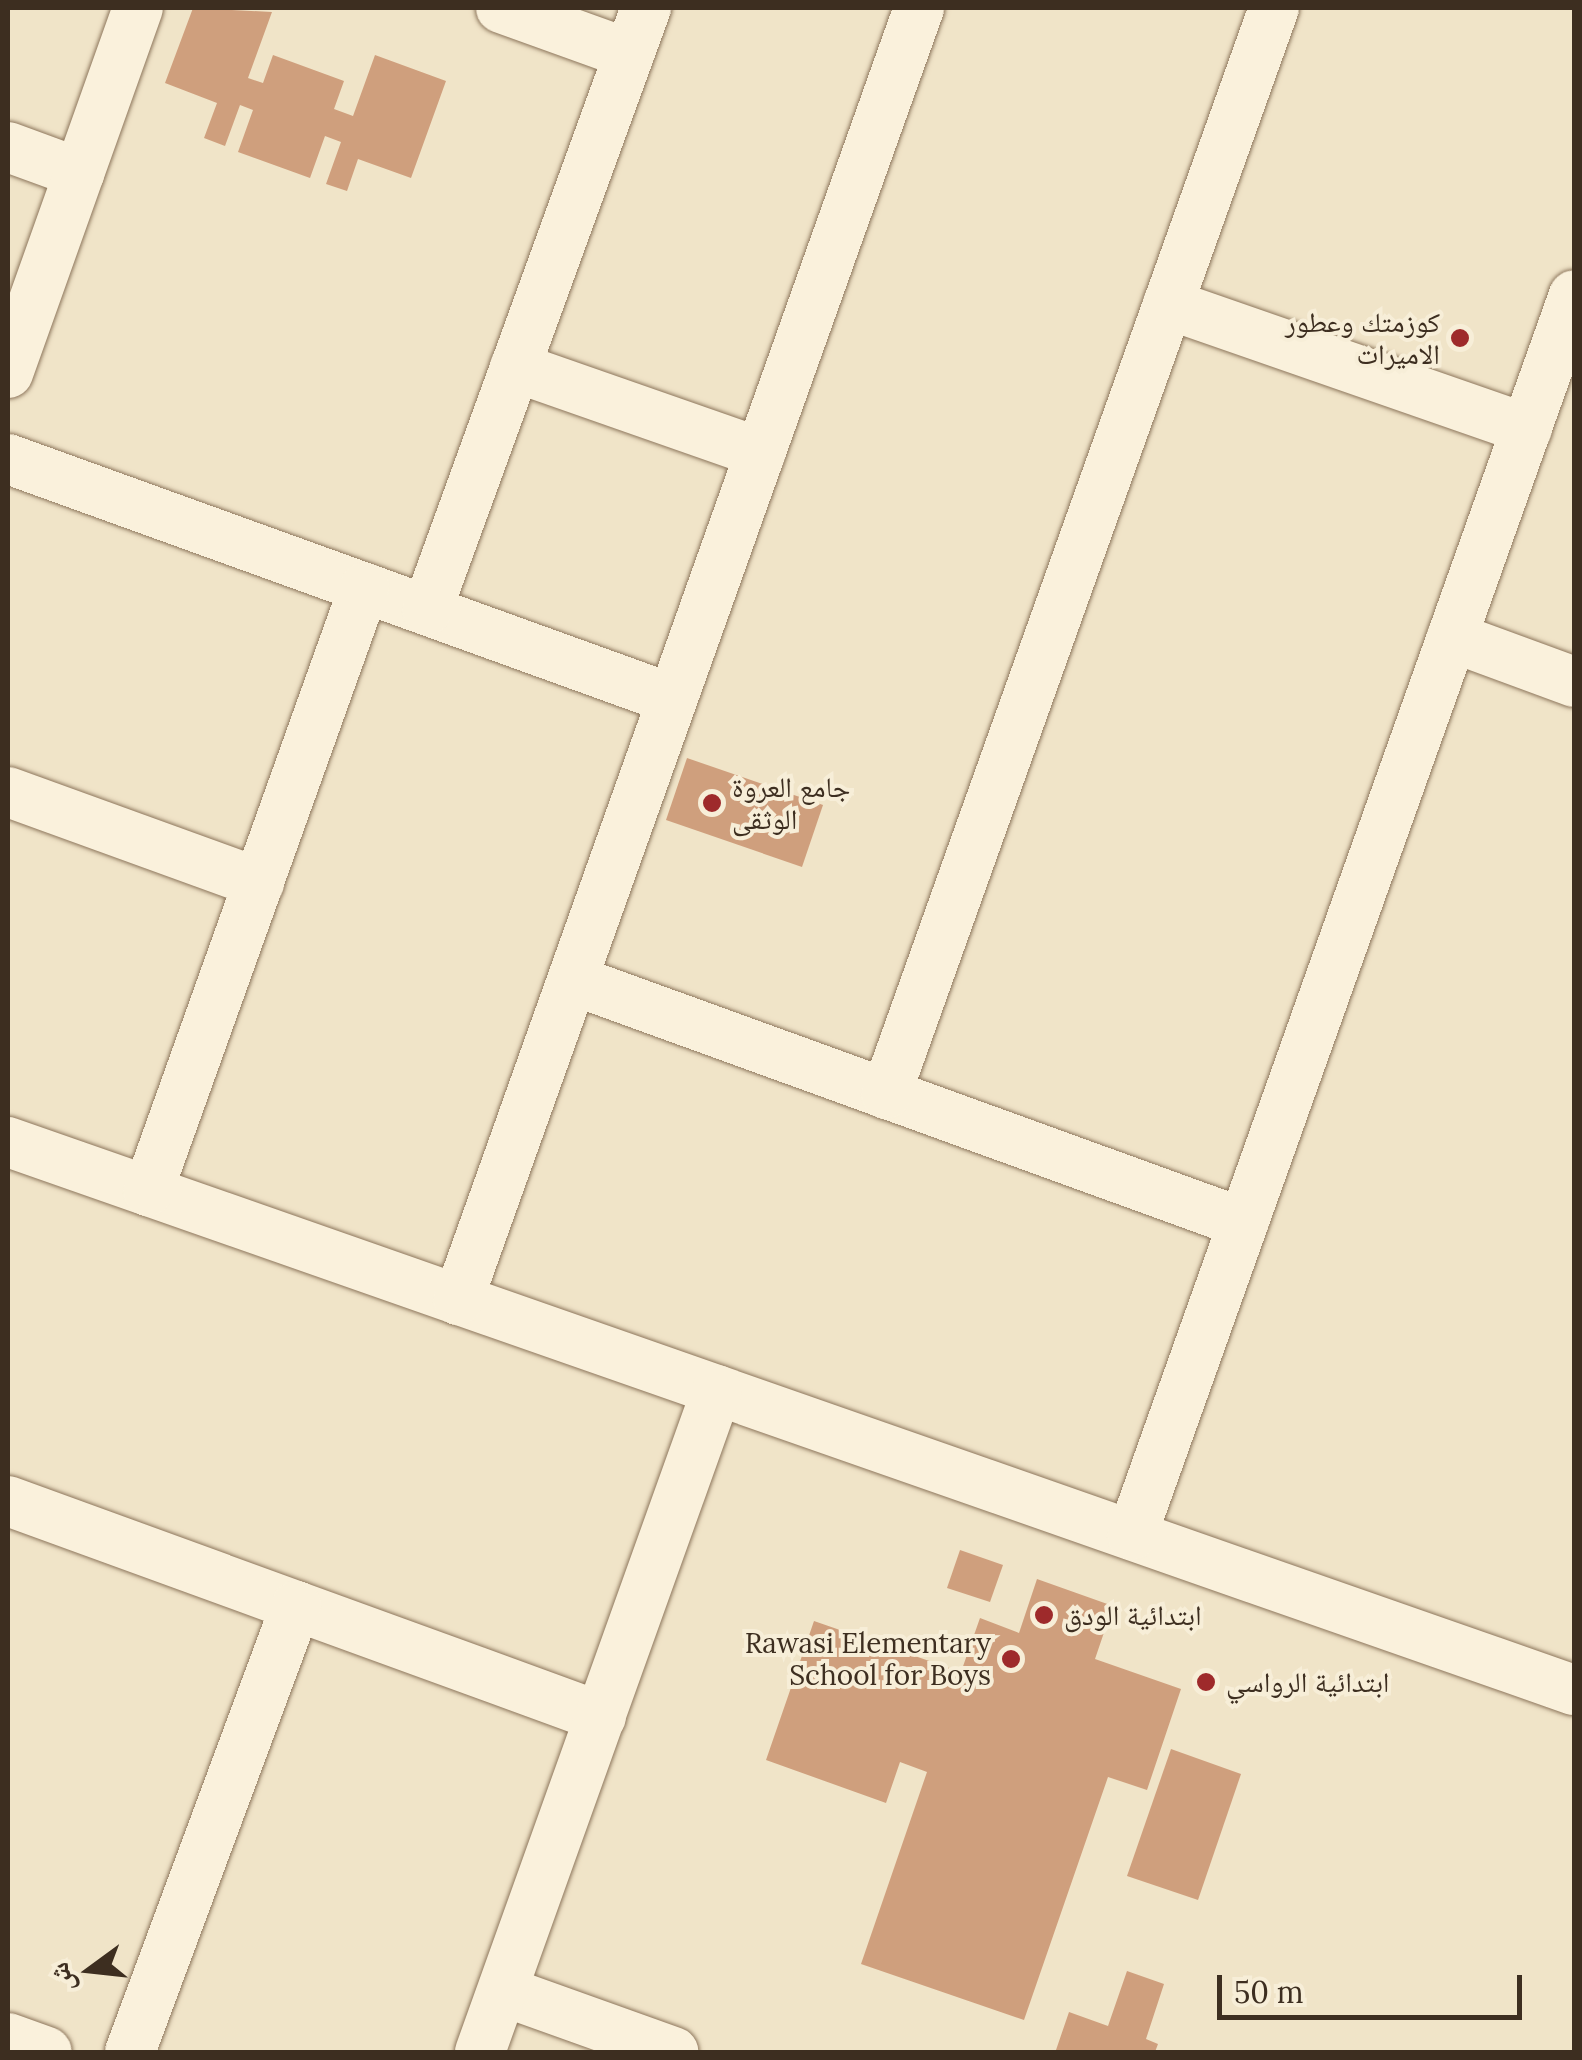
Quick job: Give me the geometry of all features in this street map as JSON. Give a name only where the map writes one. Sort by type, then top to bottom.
[{"type":"street","points":[[8,374],[138,8]]},
{"type":"street","points":[[501,8],[629,54]]},
{"type":"street","points":[[427,610],[646,8]]},
{"type":"street","points":[[458,1300],[919,8]]},
{"type":"street","points":[[886,1094],[1270,9]]},
{"type":"street","points":[[8,147],[79,172]]},
{"type":"street","points":[[1168,304],[1527,428]]},
{"type":"street","points":[[1132,1535],[1573,305]]},
{"type":"street","points":[[515,367],[760,453]]},
{"type":"street","points":[[8,459],[672,699]]},
{"type":"street","points":[[148,1191],[364,588]]},
{"type":"street","points":[[1452,637],[1574,682]]},
{"type":"street","points":[[8,792],[258,883]]},
{"type":"street","points":[[572,980],[1243,1223]]},
{"type":"street","points":[[8,1142],[1574,1690]]},
{"type":"street","points":[[480,2052],[717,1390]]},
{"type":"street","points":[[8,1502],[601,1717]]},
{"type":"street","points":[[130,2052],[296,1606]]},
{"type":"street","points":[[502,1990],[673,2052]]},
{"type":"street","points":[[8,2038],[47,2052]]},
{"type":"building","points":[[193,8],[272,12],[248,78],[263,83],[273,55],[344,81],[334,109],[353,116],[375,55],[446,81],[411,178],[358,159],[347,191],[326,184],[341,142],[325,136],[310,178],[238,152],[253,110],[240,105],[225,146],[204,138],[217,103],[165,83]]},
{"type":"building","points":[[687,758],[823,805],[802,867],[666,820]]},
{"type":"building","points":[[960,1550],[1003,1565],[990,1602],[947,1588]]},
{"type":"building","points":[[1037,1579],[1113,1606],[1095,1659],[1181,1689],[1147,1790],[1108,1777],[1024,2020],[861,1964],[927,1772],[900,1762],[886,1803],[766,1760],[814,1621],[961,1672],[980,1618],[1019,1633]]},
{"type":"building","points":[[1171,1749],[1241,1774],[1198,1900],[1127,1876]]},
{"type":"building","points":[[1127,1971],[1164,1984],[1146,2039],[1158,2044],[1155,2052],[1056,2050],[1069,2012],[1108,2026]]},
{"type":"place","name":"كوزمتك وعطور الاميرات","points":[[1460,338]]},
{"type":"place","name":"جامع العروة الوثقى","points":[[712,803]]},
{"type":"place","name":"ابتدائية الودق","points":[[1044,1615]]},
{"type":"place","name":"Rawasi Elementary School for Boys","points":[[1011,1659]]},
{"type":"place","name":"ابتدائية الرواسي","points":[[1206,1682]]}]
